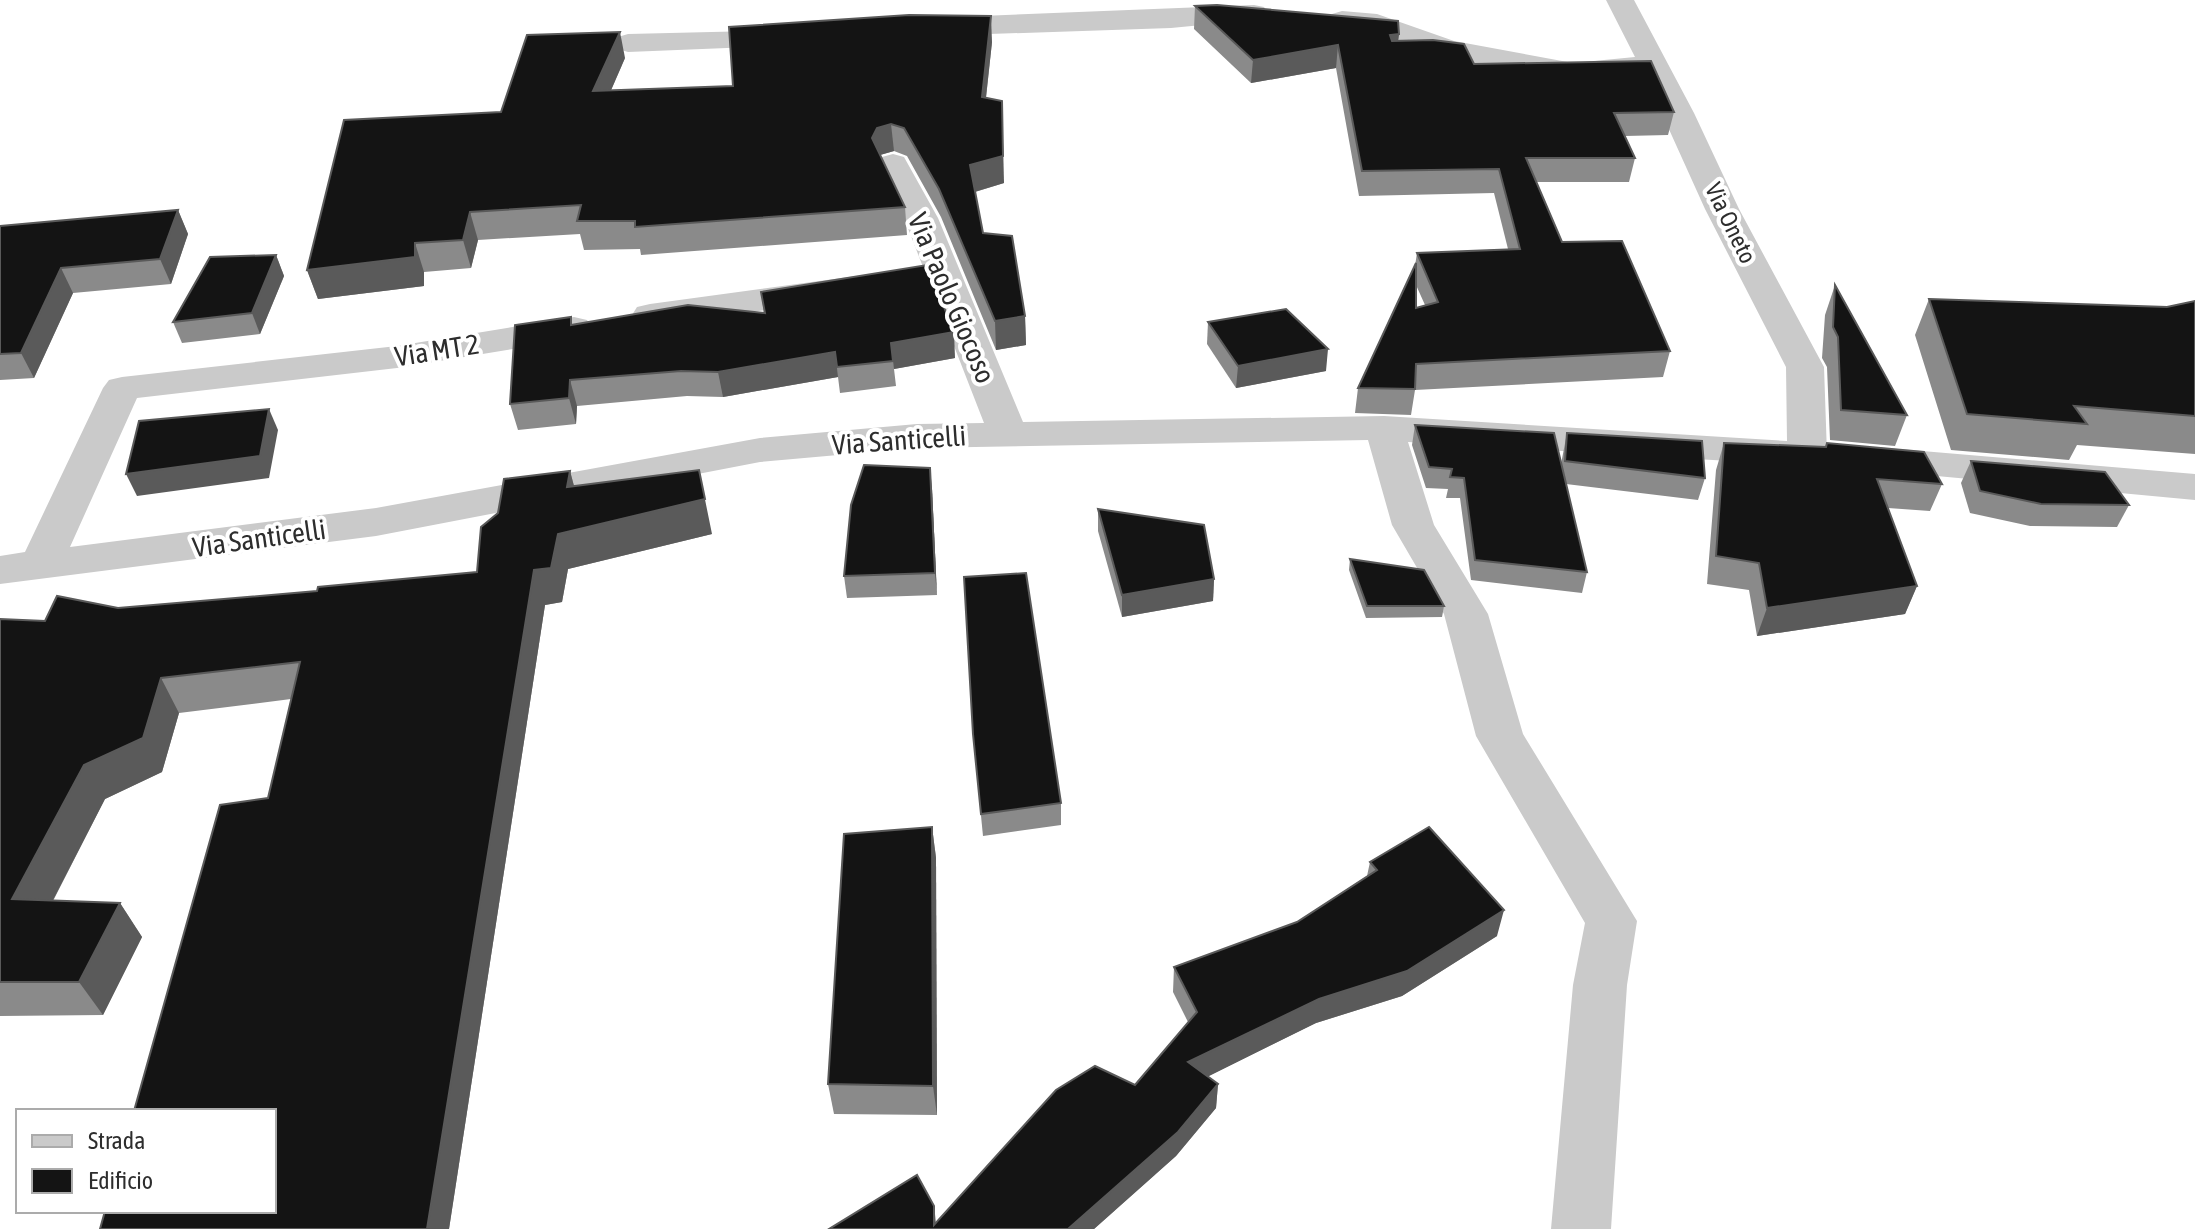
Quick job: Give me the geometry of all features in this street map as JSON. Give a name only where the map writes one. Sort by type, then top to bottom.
[{"type":"street","name":"Via Oneto","points":[[1620,0],[1722,209],[1805,367],[1807,454]]},
{"type":"street","points":[[903,30],[1258,13],[1288,15]]},
{"type":"street","points":[[1317,18],[1377,23],[1447,49],[1573,72],[1653,64]]},
{"type":"street","points":[[628,43],[763,41],[825,36]]},
{"type":"street","name":"Via Paolo Giocoso","points":[[893,164],[921,218],[1008,433]]},
{"type":"street","name":"Via MT 2","points":[[40,566],[122,388],[397,357],[656,314],[945,275]]},
{"type":"street","points":[[1384,428],[1413,525],[1466,614],[1500,736],[1611,921],[1600,985],[1581,1229]]},
{"type":"street","name":"Via Santicelli","points":[[0,570],[376,522],[760,450],[917,436],[1384,428],[1807,454],[2195,487]]},
{"type":"building","points":[[1217,5],[1398,21],[1399,34],[1390,35],[1392,41],[1433,40],[1464,44],[1474,64],[1651,61],[1674,112],[1614,113],[1635,158],[1526,158],[1562,242],[1622,241],[1670,351],[1416,364],[1415,389],[1358,388],[1416,263],[1416,308],[1438,302],[1417,253],[1520,249],[1499,169],[1362,171],[1338,45],[1253,60],[1195,6]]},
{"type":"building","points":[[909,15],[991,16],[982,97],[1002,101],[1003,156],[970,165],[983,233],[1012,236],[1025,316],[995,321],[939,189],[904,128],[891,124],[877,128],[872,138],[905,207],[635,227],[635,221],[577,221],[581,205],[470,212],[463,240],[415,243],[415,257],[307,270],[344,120],[501,112],[527,35],[620,32],[593,91],[733,86],[729,27]]},
{"type":"building","points":[[178,210],[160,259],[61,268],[21,353],[0,354],[0,226]]},
{"type":"building","points":[[276,255],[252,313],[173,322],[210,257]]},
{"type":"building","points":[[927,265],[954,332],[891,343],[893,361],[837,367],[835,352],[718,372],[681,371],[570,380],[569,398],[510,404],[515,325],[571,317],[571,325],[688,305],[765,313],[761,292]]},
{"type":"building","points":[[1835,285],[1907,415],[1841,410],[1838,337],[1833,327]]},
{"type":"building","points":[[1929,299],[2167,307],[2195,301],[2195,416],[2074,406],[2087,424],[1967,414]]},
{"type":"building","points":[[1286,309],[1328,349],[1238,366],[1208,322]]},
{"type":"building","points":[[269,409],[260,456],[126,474],[139,421]]},
{"type":"building","points":[[1415,425],[1554,433],[1587,572],[1475,560],[1464,478],[1450,477],[1452,469],[1429,467]]},
{"type":"building","points":[[1567,433],[1702,441],[1705,478],[1565,461]]},
{"type":"building","points":[[1724,443],[1826,447],[1827,443],[1924,452],[1942,484],[1877,479],[1917,586],[1767,608],[1759,563],[1716,556]]},
{"type":"building","points":[[1971,461],[2105,472],[2129,505],[2041,504],[1980,491]]},
{"type":"building","points":[[864,465],[930,468],[935,573],[844,576],[851,505]]},
{"type":"building","points":[[699,470],[705,499],[558,534],[551,568],[534,570],[427,1229],[100,1229],[104,1213],[276,1213],[276,1109],[135,1109],[220,805],[268,798],[300,662],[161,678],[143,738],[84,765],[12,899],[120,903],[79,982],[0,982],[0,619],[45,621],[57,596],[118,608],[317,591],[318,587],[477,572],[481,527],[498,513],[504,479],[570,471],[567,487]]},
{"type":"building","points":[[1098,509],[1204,525],[1214,579],[1122,595]]},
{"type":"building","points":[[1350,559],[1424,570],[1444,606],[1367,606]]},
{"type":"building","points":[[1026,573],[1061,803],[981,814],[964,577]]},
{"type":"building","points":[[932,827],[933,1086],[828,1084],[844,834]]},
{"type":"building","points":[[1429,827],[1504,910],[1407,971],[1319,999],[1188,1062],[1218,1084],[1178,1132],[1068,1229],[829,1229],[917,1175],[934,1206],[934,1225],[1056,1090],[1095,1066],[1135,1085],[1197,1012],[1174,967],[1297,922],[1377,870],[1370,862]]}]
